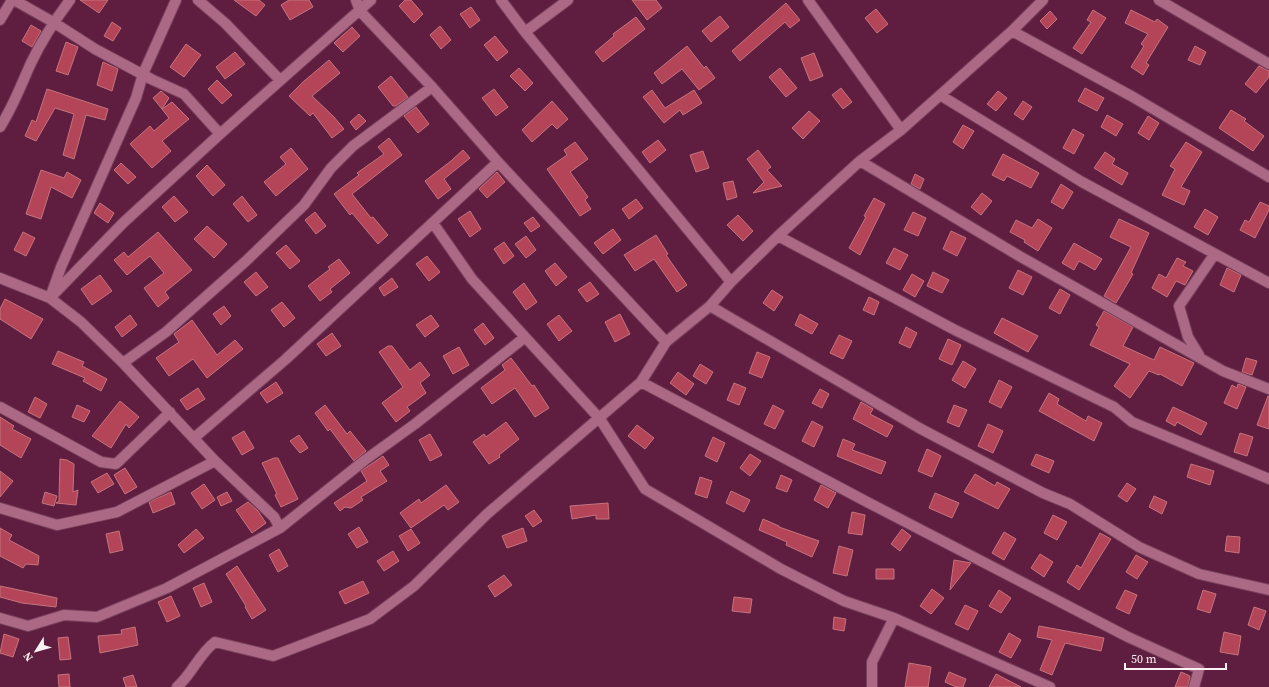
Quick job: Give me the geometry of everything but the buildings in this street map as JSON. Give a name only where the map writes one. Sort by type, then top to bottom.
[{"type":"street","points":[[0,20],[13,0],[53,22],[95,49],[153,80],[184,94],[220,134]]},
{"type":"street","points":[[0,127],[10,111],[31,62],[53,22],[70,0]]},
{"type":"street","points":[[50,298],[61,267],[95,186],[136,98],[144,74],[176,0]]},
{"type":"street","points":[[198,0],[225,22],[280,80]]},
{"type":"street","points":[[356,0],[360,11],[432,87],[498,162],[666,342]]},
{"type":"street","points":[[50,298],[123,223],[280,80],[371,0]]},
{"type":"street","points":[[501,0],[525,32],[731,282]]},
{"type":"street","points":[[525,32],[568,0]]},
{"type":"street","points":[[808,0],[860,75],[901,130]]},
{"type":"street","points":[[177,687],[186,679],[208,647],[215,642],[273,656],[370,619],[414,586],[487,514],[642,382],[666,342],[710,306],[731,282],[778,236],[860,161],[901,130],[1012,31],[1042,0]]},
{"type":"street","points":[[1159,0],[1269,64]]},
{"type":"street","points":[[1012,31],[1133,97],[1269,177]]},
{"type":"street","points":[[123,363],[166,332],[251,256],[304,205],[331,168],[352,146],[432,87]]},
{"type":"street","points":[[940,95],[1082,182],[1214,255],[1269,283]]},
{"type":"street","points":[[860,161],[1021,257],[1223,370],[1269,389]]},
{"type":"street","points":[[194,438],[286,359],[498,162]]},
{"type":"street","points":[[433,223],[472,279],[524,338],[600,419],[645,489],[781,569],[844,601],[894,618],[1050,687]]},
{"type":"street","points":[[778,236],[955,330],[1114,407],[1132,422],[1269,479]]},
{"type":"street","points":[[1200,356],[1188,337],[1178,306],[1214,255]]},
{"type":"street","points":[[0,278],[50,298],[81,322],[123,363],[215,461],[274,517],[280,528]]},
{"type":"street","points":[[710,306],[921,429],[1043,493],[1070,504],[1139,546],[1199,574],[1269,590]]},
{"type":"street","points":[[0,618],[28,626],[64,615],[97,616],[167,588],[280,528],[364,460],[415,424],[524,338]]},
{"type":"street","points":[[642,382],[1046,595],[1128,637],[1199,669],[1194,687]]},
{"type":"street","points":[[0,407],[101,462],[116,464],[170,412]]},
{"type":"street","points":[[0,508],[57,525],[116,512],[215,461]]},
{"type":"street","points":[[872,687],[872,662],[894,618]]}]
